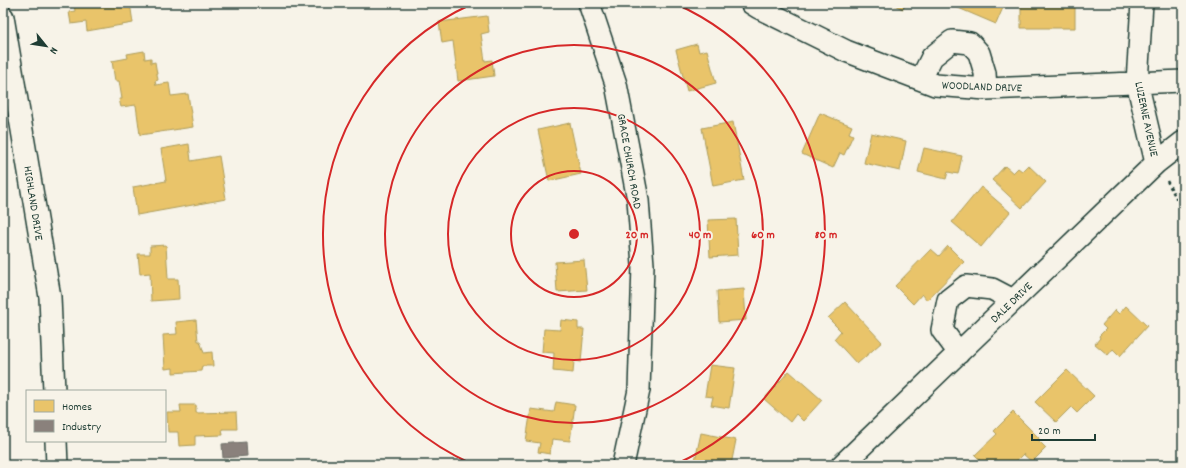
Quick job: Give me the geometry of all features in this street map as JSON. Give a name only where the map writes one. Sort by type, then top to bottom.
[{"type":"street","name":"GRACE CHURCH ROAD","points":[[589,3],[616,84],[638,200],[643,258],[639,390],[623,465]]},
{"type":"street","name":"WOODLAND DRIVE","points":[[751,3],[846,51],[935,85],[986,89],[1183,81]]},
{"type":"street","name":"LUZERNE AVENUE","points":[[1142,3],[1137,82],[1142,106],[1161,172]]},
{"type":"street","name":"HIGHLAND DRIVE","points":[[3,17],[50,297],[54,390]]},
{"type":"street","points":[[921,79],[932,57],[952,41],[970,43],[979,54],[985,73],[986,89]]},
{"type":"street","name":"DALE DRIVE","points":[[842,465],[1013,300],[1161,172],[1183,142]]},
{"type":"street","points":[[959,353],[942,330],[948,300],[966,286],[992,289],[1013,300]]},
{"type":"street","points":[[56,442],[57,465]]},
{"type":"path","points":[[1161,172],[1183,211]]},
{"type":"building: Homes","points":[[74,3],[130,3],[133,23],[87,31],[86,22],[71,24],[69,12],[75,11]]},
{"type":"building: Homes","points":[[890,3],[906,3],[903,9]]},
{"type":"building: Homes","points":[[1005,3],[996,24],[949,4]]},
{"type":"building: Homes","points":[[1021,3],[1075,3],[1075,28],[1021,28]]},
{"type":"building: Homes","points":[[487,16],[489,32],[481,34],[485,61],[492,60],[494,76],[458,81],[453,41],[442,43],[439,22]]},
{"type":"building: Homes","points":[[697,44],[699,52],[707,50],[716,83],[687,91],[676,50]]},
{"type":"building: Homes","points":[[144,51],[145,59],[151,58],[151,63],[155,62],[158,80],[155,81],[156,85],[169,83],[171,96],[188,94],[193,127],[140,135],[136,105],[121,107],[119,99],[122,99],[119,81],[115,81],[112,61],[128,58],[127,54]]},
{"type":"building: Homes","points":[[820,113],[852,126],[849,133],[853,135],[844,155],[840,153],[833,168],[802,154]]},
{"type":"building: Homes","points":[[733,122],[744,180],[713,186],[702,128]]},
{"type":"building: Homes","points":[[570,123],[581,174],[549,181],[538,130]]},
{"type":"building: Homes","points":[[871,133],[906,141],[900,171],[864,163]]},
{"type":"building: Homes","points":[[189,144],[191,161],[219,156],[226,199],[137,215],[133,187],[166,181],[161,149]]},
{"type":"building: Homes","points":[[924,148],[962,156],[958,174],[948,172],[946,179],[918,172]]},
{"type":"building: Homes","points":[[1028,165],[1046,182],[1022,208],[992,180],[1005,166],[1013,173],[1018,168],[1022,171]]},
{"type":"building: Homes","points":[[981,187],[1010,212],[981,247],[952,222]]},
{"type":"building: Homes","points":[[736,219],[738,255],[710,257],[708,220]]},
{"type":"building: Homes","points":[[166,245],[168,279],[178,279],[179,299],[151,301],[150,273],[140,274],[138,254],[150,254],[150,246]]},
{"type":"building: Homes","points":[[948,246],[964,262],[927,300],[922,294],[913,304],[895,286],[931,249],[939,256]]},
{"type":"building: Homes","points":[[584,260],[587,290],[557,292],[555,262]]},
{"type":"building: Homes","points":[[744,289],[746,320],[719,322],[717,291]]},
{"type":"building: Homes","points":[[845,302],[882,342],[857,364],[834,339],[841,331],[828,318]]},
{"type":"building: Homes","points":[[1126,306],[1147,326],[1120,356],[1113,349],[1108,355],[1095,344],[1100,338],[1099,336],[1106,329],[1102,325],[1115,310],[1119,314]]},
{"type":"building: Homes","points":[[196,320],[198,341],[200,341],[204,353],[212,352],[213,366],[202,366],[201,371],[173,373],[173,368],[165,369],[163,335],[177,334],[176,322]]},
{"type":"building: Homes","points":[[561,320],[578,322],[578,329],[584,329],[581,362],[574,361],[573,373],[553,371],[554,353],[542,352],[544,329],[560,330]]},
{"type":"building: Homes","points":[[710,365],[735,368],[729,408],[711,405],[713,397],[705,396]]},
{"type":"building: Homes","points":[[1067,370],[1094,396],[1077,413],[1071,407],[1056,422],[1035,402]]},
{"type":"building: Homes","points":[[789,371],[822,400],[803,421],[796,414],[790,422],[764,399]]},
{"type":"building: Homes","points":[[556,402],[575,405],[570,441],[552,439],[550,454],[538,452],[540,443],[526,441],[531,409],[554,412]]},
{"type":"building: Homes","points":[[180,405],[196,405],[196,413],[236,412],[237,429],[222,429],[223,435],[195,436],[195,445],[179,446],[178,432],[168,432],[167,412],[181,412]]},
{"type":"building: Homes","points":[[1013,412],[1039,438],[1038,440],[1046,448],[1032,462],[1023,454],[1012,465],[985,465],[975,455],[997,434],[994,431]]},
{"type":"building: Homes","points":[[701,433],[736,440],[731,465],[694,465]]},
{"type":"building: Industry","points":[[246,442],[247,456],[223,458],[222,444]]}]
